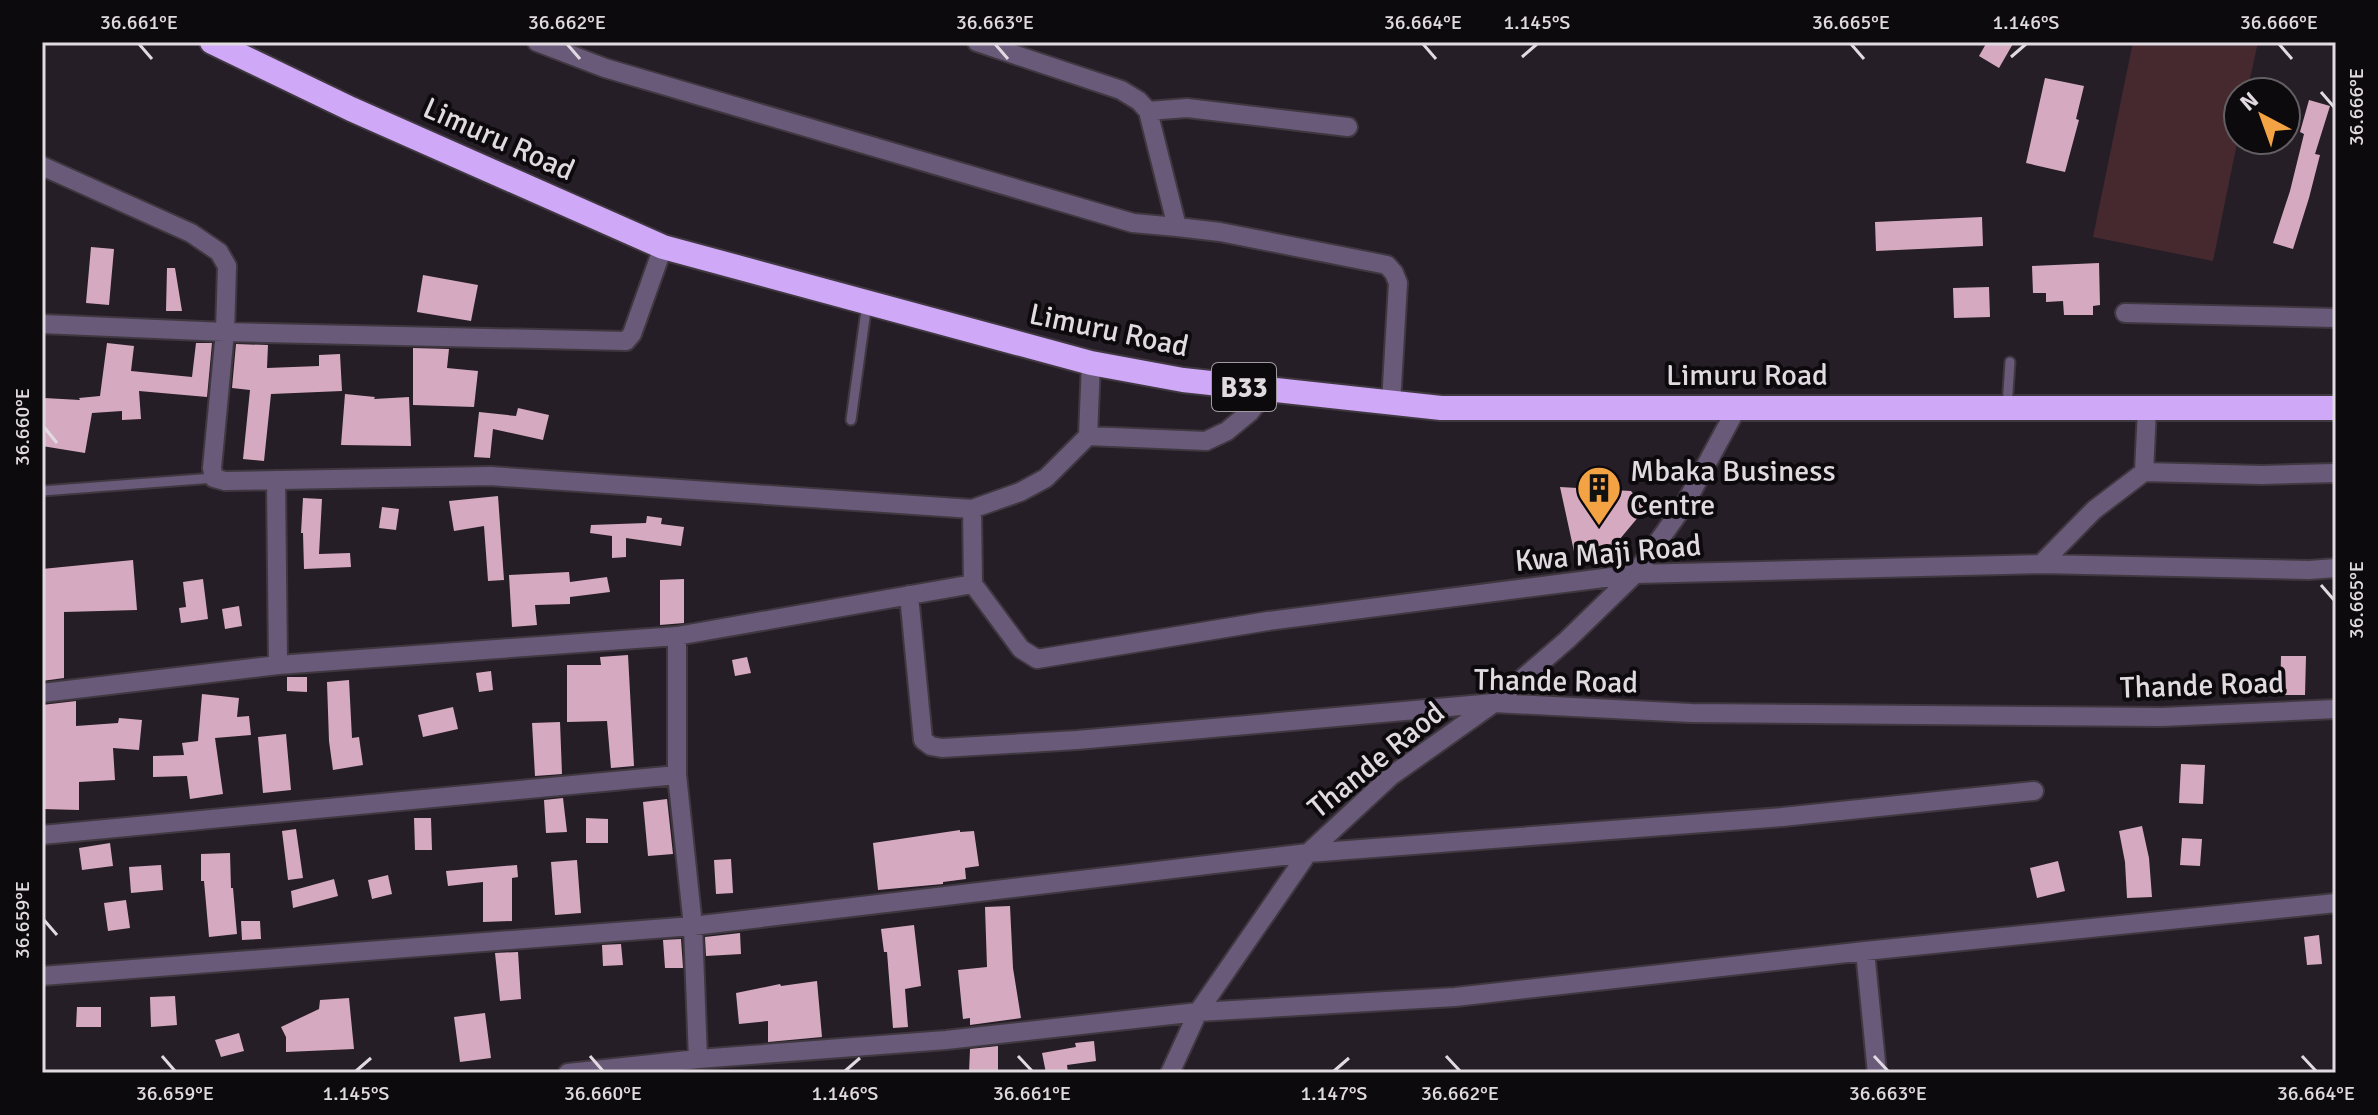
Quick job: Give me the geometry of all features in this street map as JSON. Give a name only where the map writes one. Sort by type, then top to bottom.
[{"type":"highway","name":"Limuru Road","points":[[212,42],[365,115],[663,247],[1091,363],[1183,380],[1441,408],[2336,408]]},
{"type":"street","points":[[537,42],[605,68],[1133,223],[1220,232],[1387,265],[1398,283],[1391,403]]},
{"type":"street","points":[[977,42],[1121,90],[1139,101],[1148,111],[1177,227]]},
{"type":"street","points":[[1148,111],[1187,108],[1348,127]]},
{"type":"street","points":[[42,166],[191,233],[219,252],[227,266],[225,332],[212,468],[214,478],[225,481],[490,476],[972,509],[1020,492],[1046,478],[1088,436],[1091,363]]},
{"type":"street","points":[[42,178],[62,177]]},
{"type":"street","points":[[42,324],[225,332],[626,341],[632,334],[663,247]]},
{"type":"street","points":[[2125,313],[2336,318]]},
{"type":"street","points":[[1088,436],[1206,441],[1227,431],[1250,412],[1267,390]]},
{"type":"street","name":"Thande Raod","points":[[1170,1073],[1198,1012],[1308,853],[1391,776],[1494,703],[1567,640],[1635,574],[1685,504],[1738,406]]},
{"type":"street","points":[[2144,472],[2147,409]]},
{"type":"street","points":[[2041,564],[2094,510],[2144,472],[2336,473]]},
{"type":"street","points":[[276,480],[278,665]]},
{"type":"street","points":[[42,693],[278,665],[677,636],[973,584],[972,509]]},
{"type":"street","name":"Kwa Maji Road","points":[[973,584],[1021,649],[1037,659],[1268,621],[1635,574],[2041,564],[2336,568]]},
{"type":"street","name":"Thande Road","points":[[909,595],[923,740],[931,746],[1077,740],[1494,703],[1691,713],[2162,717],[2336,709]]},
{"type":"street","points":[[677,636],[677,775],[693,926],[698,1059]]},
{"type":"street","points":[[42,835],[677,775]]},
{"type":"street","points":[[42,976],[693,926],[1308,853],[1782,817],[2034,791]]},
{"type":"street","points":[[568,1073],[698,1059],[946,1040],[1198,1012],[1455,997],[2336,903]]},
{"type":"street","points":[[1865,951],[1877,1073]]},
{"type":"lane","points":[[851,420],[867,303]]},
{"type":"lane","points":[[2007,408],[2010,362]]},
{"type":"lane","points":[[42,491],[214,478]]},
{"type":"shaded area","points":[[2133,42],[2258,42],[2251,76],[2222,76],[2222,156],[2234,156],[2213,261],[2093,237]]},
{"type":"building","points":[[1987,42],[2014,42],[1999,68],[1979,56]]},
{"type":"building","points":[[2045,78],[2084,86],[2076,119],[2079,120],[2065,172],[2026,163]]},
{"type":"building","points":[[2309,100],[2330,106],[2315,154],[2320,155],[2309,198],[2293,249],[2273,243],[2299,156],[2302,156],[2302,125]]},
{"type":"building","points":[[1982,217],[1983,246],[1876,251],[1875,222]]},
{"type":"building","points":[[91,247],[114,249],[109,305],[86,303]]},
{"type":"building","points":[[2099,263],[2100,305],[2093,306],[2093,315],[2064,315],[2063,301],[2046,302],[2046,293],[2033,293],[2032,266]]},
{"type":"building","points":[[167,268],[175,268],[182,311],[166,311]]},
{"type":"building","points":[[423,275],[478,285],[471,321],[417,312]]},
{"type":"building","points":[[1989,287],[1990,317],[1954,318],[1953,288]]},
{"type":"building","points":[[107,343],[134,346],[131,371],[192,377],[196,343],[212,343],[207,397],[139,391],[141,419],[122,420],[122,411],[92,413],[85,453],[42,446],[44,398],[80,400],[100,396]]},
{"type":"building","points":[[236,344],[268,345],[267,368],[319,366],[319,355],[340,354],[342,391],[271,394],[264,461],[243,459],[250,390],[232,388]]},
{"type":"building","points":[[413,348],[449,349],[447,368],[478,371],[474,407],[413,405]]},
{"type":"building","points":[[345,394],[374,399],[409,397],[411,446],[341,445]]},
{"type":"building","points":[[518,408],[549,415],[543,440],[493,429],[490,458],[474,457],[479,412],[516,416]]},
{"type":"building","name":"Mbaka Business Centre","points":[[1560,487],[1631,491],[1645,509],[1614,546],[1575,556]]},
{"type":"building","points":[[498,496],[504,580],[488,581],[484,526],[454,531],[449,501]]},
{"type":"building","points":[[303,498],[322,499],[319,554],[350,553],[351,567],[304,569],[301,533]]},
{"type":"building","points":[[382,507],[399,509],[396,530],[379,528]]},
{"type":"building","points":[[647,516],[662,518],[661,524],[684,527],[681,546],[626,538],[626,557],[612,558],[612,536],[590,533],[591,525],[646,523]]},
{"type":"building","points":[[133,560],[137,610],[64,612],[64,678],[42,681],[42,569]]},
{"type":"building","points":[[569,572],[570,582],[607,577],[610,592],[570,597],[570,604],[535,605],[537,625],[512,627],[509,575]]},
{"type":"building","points":[[203,579],[208,619],[181,623],[179,608],[186,607],[183,582]]},
{"type":"building","points":[[684,579],[684,623],[660,625],[660,580]]},
{"type":"building","points":[[239,606],[242,626],[225,629],[222,609]]},
{"type":"building","points":[[628,655],[634,766],[611,768],[607,721],[567,722],[567,665],[601,665],[600,657]]},
{"type":"building","points":[[2281,656],[2306,656],[2305,695],[2280,695]]},
{"type":"building","points":[[747,657],[751,673],[735,676],[732,660]]},
{"type":"building","points":[[491,671],[493,690],[479,692],[476,673]]},
{"type":"building","points":[[287,677],[307,677],[307,692],[287,691]]},
{"type":"building","points":[[349,680],[352,738],[359,737],[363,765],[333,770],[327,682]]},
{"type":"building","points":[[202,694],[239,698],[237,717],[249,716],[251,735],[215,738],[223,794],[190,799],[187,776],[153,777],[153,756],[184,755],[182,743],[198,741]]},
{"type":"building","points":[[76,701],[76,726],[118,723],[119,718],[142,720],[139,750],[113,748],[115,780],[79,782],[79,810],[42,809],[42,705]]},
{"type":"building","points":[[453,707],[458,729],[423,737],[418,715]]},
{"type":"building","points":[[560,722],[562,774],[535,776],[532,723]]},
{"type":"building","points":[[286,734],[291,790],[263,793],[258,737]]},
{"type":"building","points":[[2181,764],[2205,765],[2203,804],[2179,803]]},
{"type":"building","points":[[563,798],[567,832],[546,833],[544,800]]},
{"type":"building","points":[[667,799],[673,854],[648,856],[643,802]]},
{"type":"building","points":[[414,818],[431,818],[432,850],[415,850]]},
{"type":"building","points":[[586,818],[608,819],[608,843],[586,843]]},
{"type":"building","points":[[2142,826],[2149,858],[2152,897],[2127,898],[2119,831]]},
{"type":"building","points":[[296,829],[303,878],[288,880],[282,831]]},
{"type":"building","points":[[960,830],[974,831],[979,866],[965,868],[966,879],[878,890],[873,843]]},
{"type":"building","points":[[2182,838],[2202,839],[2200,866],[2180,865]]},
{"type":"building","points":[[110,843],[113,866],[82,870],[79,848]]},
{"type":"building","points":[[230,853],[237,934],[209,937],[204,881],[201,881],[201,854]]},
{"type":"building","points":[[731,859],[733,893],[716,894],[714,860]]},
{"type":"building","points":[[577,860],[581,913],[555,915],[551,862]]},
{"type":"building","points":[[2058,861],[2065,891],[2037,898],[2030,868]]},
{"type":"building","points":[[161,865],[163,890],[131,893],[129,867]]},
{"type":"building","points":[[517,865],[518,877],[512,878],[512,921],[483,922],[483,882],[448,886],[446,871]]},
{"type":"building","points":[[388,875],[392,894],[372,899],[368,880]]},
{"type":"building","points":[[334,879],[338,896],[293,908],[291,891]]},
{"type":"building","points":[[126,900],[130,928],[108,931],[104,903]]},
{"type":"building","points":[[1010,906],[1013,968],[1021,1018],[970,1025],[970,1018],[963,1019],[958,970],[987,967],[985,907]]},
{"type":"building","points":[[241,921],[260,921],[261,939],[242,940]]},
{"type":"building","points":[[914,925],[921,986],[905,989],[908,1027],[893,1028],[887,952],[884,952],[881,929]]},
{"type":"building","points":[[740,933],[741,954],[706,956],[705,937]]},
{"type":"building","points":[[2319,935],[2322,964],[2307,965],[2304,937]]},
{"type":"building","points":[[681,939],[683,968],[665,968],[663,940]]},
{"type":"building","points":[[621,944],[623,965],[603,966],[602,945]]},
{"type":"building","points":[[518,952],[521,999],[500,1001],[495,953]]},
{"type":"building","points":[[817,981],[822,1037],[768,1042],[768,1021],[739,1024],[736,993],[780,984]]},
{"type":"building","points":[[175,996],[177,1025],[151,1027],[150,997]]},
{"type":"building","points":[[349,998],[354,1049],[286,1052],[286,1037],[281,1027],[319,1009],[320,1000]]},
{"type":"building","points":[[77,1007],[101,1007],[101,1027],[76,1027]]},
{"type":"building","points":[[485,1013],[491,1058],[460,1062],[454,1017]]},
{"type":"building","points":[[239,1033],[244,1051],[221,1057],[215,1040]]},
{"type":"building","points":[[1094,1041],[1096,1061],[1067,1065],[1068,1073],[1046,1073],[1042,1053]]},
{"type":"building","points":[[998,1046],[998,1073],[969,1073],[970,1049]]},
{"type":"place","name":"Mbaka Business Centre","points":[[1599,527]]}]
